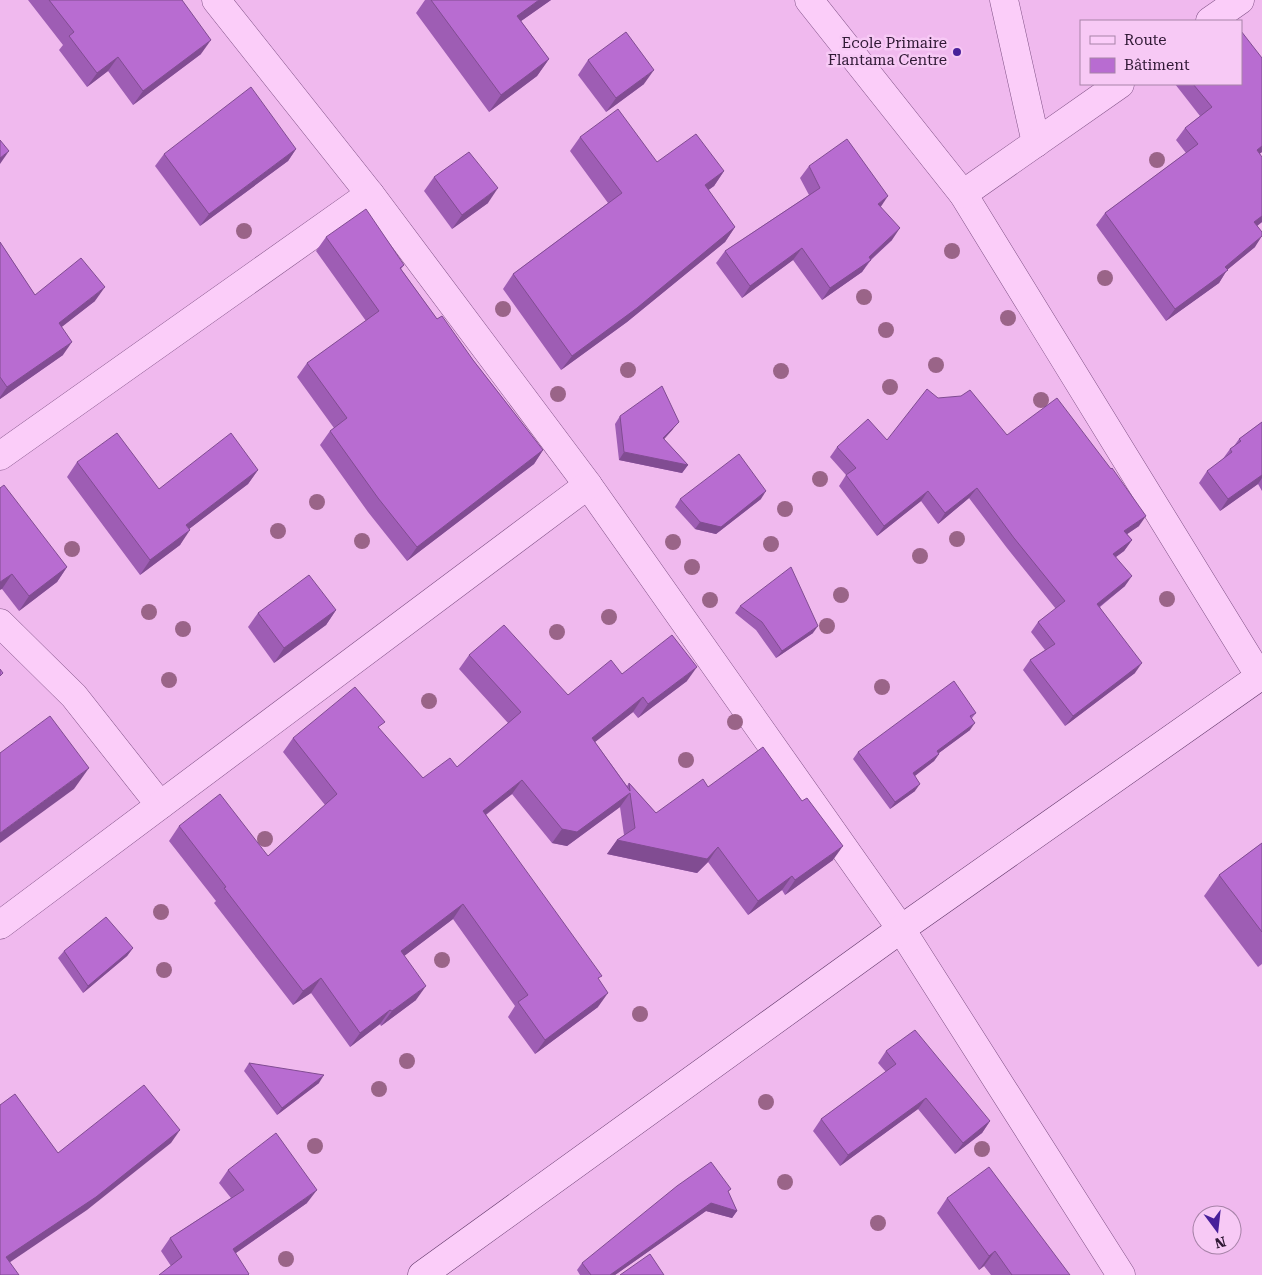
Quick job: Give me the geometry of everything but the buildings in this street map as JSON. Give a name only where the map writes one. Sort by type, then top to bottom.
[{"type":"street","points":[[216,0],[370,194],[588,484],[901,929],[1121,1275]]},
{"type":"street","points":[[422,1275],[901,929],[1261,676],[963,194],[809,0]]},
{"type":"street","points":[[1004,0],[1036,143]]},
{"type":"street","points":[[1211,20],[1240,0]]},
{"type":"street","points":[[963,194],[1119,85]]},
{"type":"street","points":[[0,456],[370,194]]},
{"type":"street","points":[[0,925],[588,484]]},
{"type":"street","points":[[0,623],[74,696],[160,805]]},
{"type":"place","name":"Ecole Primaire Flantama Centre","points":[[957,52]]}]
